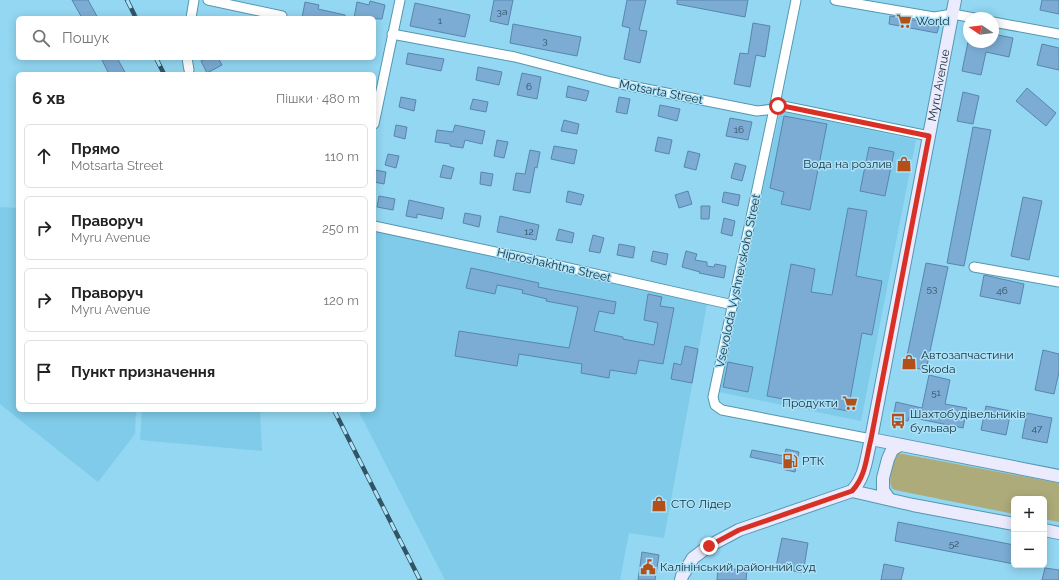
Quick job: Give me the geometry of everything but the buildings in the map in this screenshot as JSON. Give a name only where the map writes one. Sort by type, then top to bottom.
[{"type":"main road","name":"Myru Avenue","points":[[852,491],[862,477],[871,439],[955,0]]},
{"type":"main road","points":[[871,439],[1059,476]]},
{"type":"main road","points":[[889,499],[883,490],[884,478],[888,459],[892,450],[900,445]]},
{"type":"main road","points":[[681,580],[693,558],[709,546],[739,530],[852,491],[1011,523]]},
{"type":"main road","points":[[1047,531],[1059,533]]},
{"type":"street","points":[[191,16],[194,0]]},
{"type":"street","points":[[208,0],[282,16]]},
{"type":"street","points":[[376,114],[400,0]]},
{"type":"street","name":"Vsevoloda Vyshnevskoho Street","points":[[796,0],[713,397],[715,405],[722,410],[871,439]]},
{"type":"street","points":[[835,0],[934,17],[953,14],[963,16]]},
{"type":"street","points":[[999,23],[1059,34]]},
{"type":"street","name":"Motsarta Street","points":[[392,34],[515,57],[611,82],[757,111],[774,109],[778,106],[783,106],[929,136]]},
{"type":"street","points":[[187,60],[189,70]]},
{"type":"street","name":"Hiproshakhtna Street","points":[[376,226],[527,258],[733,305]]},
{"type":"street","points":[[974,267],[1059,282]]},
{"type":"shaded area","points":[[780,111],[916,140],[861,421],[719,392]]},
{"type":"shaded area","points":[[0,207],[16,208],[16,412],[136,412],[135,434],[98,482],[0,404]]},
{"type":"shaded area","points":[[376,231],[707,304],[664,538],[629,533],[620,580],[445,580],[359,412],[376,412]]},
{"type":"shaded area","points":[[142,412],[260,412],[262,451],[140,440]]},
{"type":"shaded area","points":[[898,454],[903,454],[1059,483],[1059,522],[1047,520],[1047,496],[1011,496],[1011,513],[895,490],[891,487],[890,478]]},
{"type":"railway","points":[[127,0],[135,16]]},
{"type":"railway","points":[[157,60],[163,72]]},
{"type":"railway","points":[[335,412],[420,580]]},
{"type":"place","name":"World","points":[[904,21]]},
{"type":"place","name":"Вода на розлив","points":[[904,164]]},
{"type":"place","name":"Автозапчастини Skoda","points":[[909,362]]},
{"type":"place","name":"Продукти","points":[[850,403]]},
{"type":"place","name":"Шахтобудівельників бульвар","points":[[898,421]]},
{"type":"place","name":"РТК","points":[[790,461]]},
{"type":"place","name":"СТО Лідер","points":[[659,504]]},
{"type":"place","name":"Калінінський районний суд","points":[[648,567]]},
{"type":"route","points":[[709,546],[739,530],[852,491],[859,483],[862,477],[871,439],[929,136],[778,106]]}]
